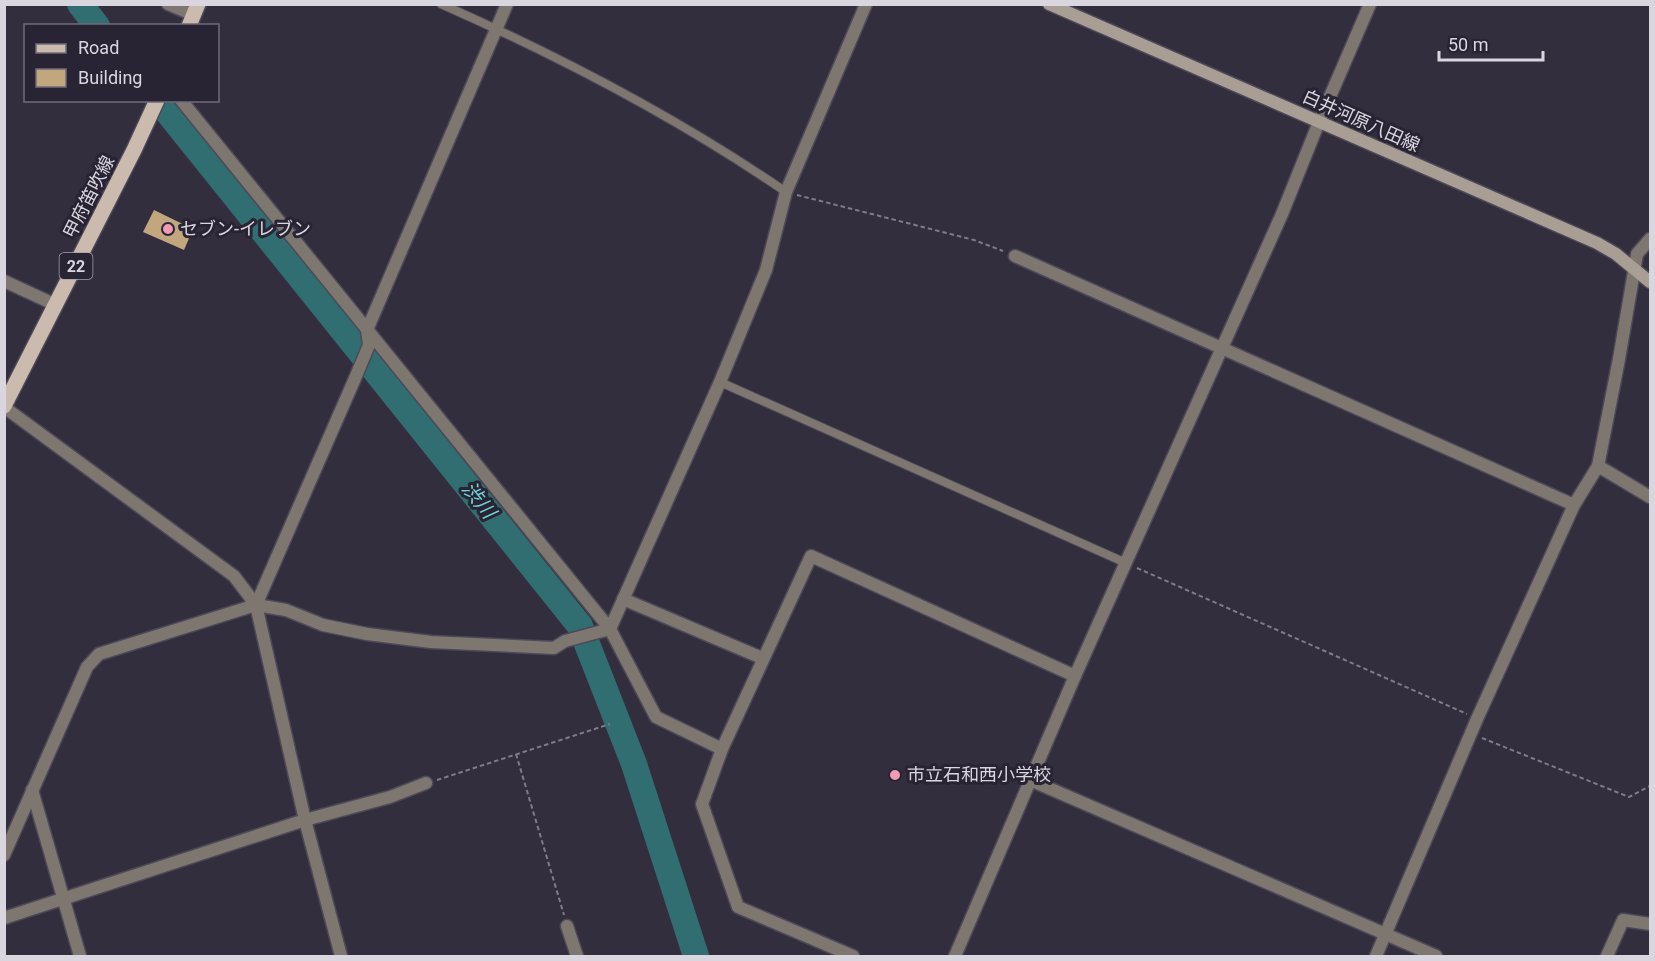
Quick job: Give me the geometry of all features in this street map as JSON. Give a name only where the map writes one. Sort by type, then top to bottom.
[{"type":"main road","name":"白井河原八田線","points":[[1049,4],[1597,243],[1616,254],[1650,282]]},
{"type":"main road","name":"甲府笛吹線","points":[[4,406],[156,102]]},
{"type":"street","points":[[168,4],[194,15]]},
{"type":"street","points":[[256,604],[369,345],[367,330],[507,4]]},
{"type":"street","points":[[610,630],[720,382],[766,270],[786,192],[866,4]]},
{"type":"street","points":[[955,957],[1075,676],[1281,214],[1370,4]]},
{"type":"street","points":[[183,102],[610,630],[656,717],[722,749]]},
{"type":"street","points":[[1376,957],[1477,719],[1574,505],[1598,466],[1637,254],[1650,239]]},
{"type":"street","points":[[1015,256],[1574,505]]},
{"type":"street","points":[[4,281],[56,305]]},
{"type":"street","points":[[4,406],[234,576],[256,604],[305,820],[342,957]]},
{"type":"street","points":[[1598,466],[1650,497]]},
{"type":"street","points":[[853,957],[738,907],[702,804],[722,749],[811,556],[1075,676]]},
{"type":"street","points":[[623,599],[762,658]]},
{"type":"street","points":[[4,855],[87,667],[99,654],[256,604],[286,610],[323,625],[367,634],[431,642],[554,648],[565,641],[610,630]]},
{"type":"street","points":[[1030,780],[1436,957]]},
{"type":"street","points":[[4,918],[305,820],[390,797],[426,783]]},
{"type":"street","points":[[32,790],[80,957]]},
{"type":"street","points":[[1607,957],[1623,920],[1650,924]]},
{"type":"street","points":[[567,926],[577,957]]},
{"type":"lane","points":[[441,4],[497,28],[619,89],[748,166],[786,192]]},
{"type":"lane","points":[[720,382],[1126,563]]},
{"type":"path","points":[[786,192],[974,240],[1015,256]]},
{"type":"path","points":[[1126,563],[1477,719]]},
{"type":"path","points":[[426,783],[610,724]]},
{"type":"path","points":[[1471,734],[1629,797],[1650,786]]},
{"type":"path","points":[[516,754],[567,926]]},
{"type":"building","points":[[154,210],[193,229],[184,250],[143,232]]},
{"type":"waterway","name":"渋川","points":[[80,4],[95,24]]},
{"type":"waterway","name":"渋川","points":[[160,102],[580,626],[634,764],[696,956]]},
{"type":"place","name":"セブン-イレブン","points":[[168,229]]},
{"type":"place","name":"市立石和西小学校","points":[[895,775]]}]
